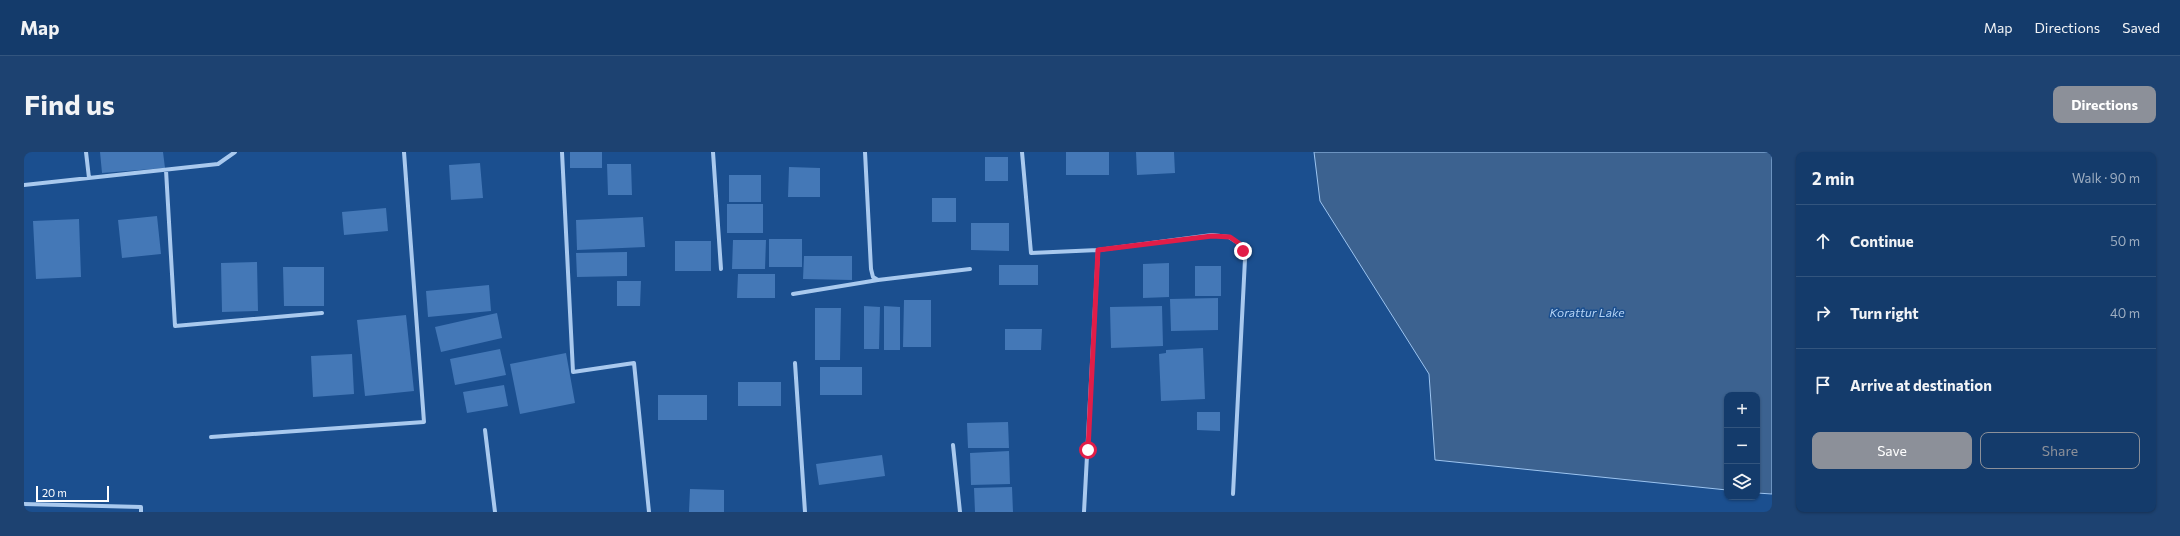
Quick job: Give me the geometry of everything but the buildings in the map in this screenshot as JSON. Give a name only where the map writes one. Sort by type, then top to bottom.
[{"type":"street","points":[[86,152],[89,178]]},
{"type":"street","points":[[24,185],[218,164],[235,152]]},
{"type":"street","points":[[211,437],[424,422],[404,152]]},
{"type":"street","points":[[562,152],[573,372],[634,363],[649,512]]},
{"type":"street","points":[[713,152],[721,269]]},
{"type":"street","points":[[865,152],[871,268],[873,277],[878,280]]},
{"type":"street","points":[[1022,152],[1031,253],[1098,250],[1212,236],[1230,237],[1240,244],[1245,259],[1233,494]]},
{"type":"street","points":[[166,170],[175,326],[322,313]]},
{"type":"street","points":[[1084,512],[1098,250]]},
{"type":"street","points":[[794,294],[878,280],[970,269]]},
{"type":"street","points":[[795,363],[805,512]]},
{"type":"street","points":[[485,430],[495,512]]},
{"type":"street","points":[[953,445],[960,512]]},
{"type":"street","points":[[24,504],[141,507],[141,512]]},
{"type":"water","name":"Korattur Lake","points":[[1314,152],[1772,152],[1772,494],[1760,493],[1760,392],[1724,392],[1724,490],[1435,460],[1429,374],[1320,201]]},
{"type":"route","points":[[1088,450],[1098,250],[1212,236],[1230,237],[1240,244],[1243,251]]}]
